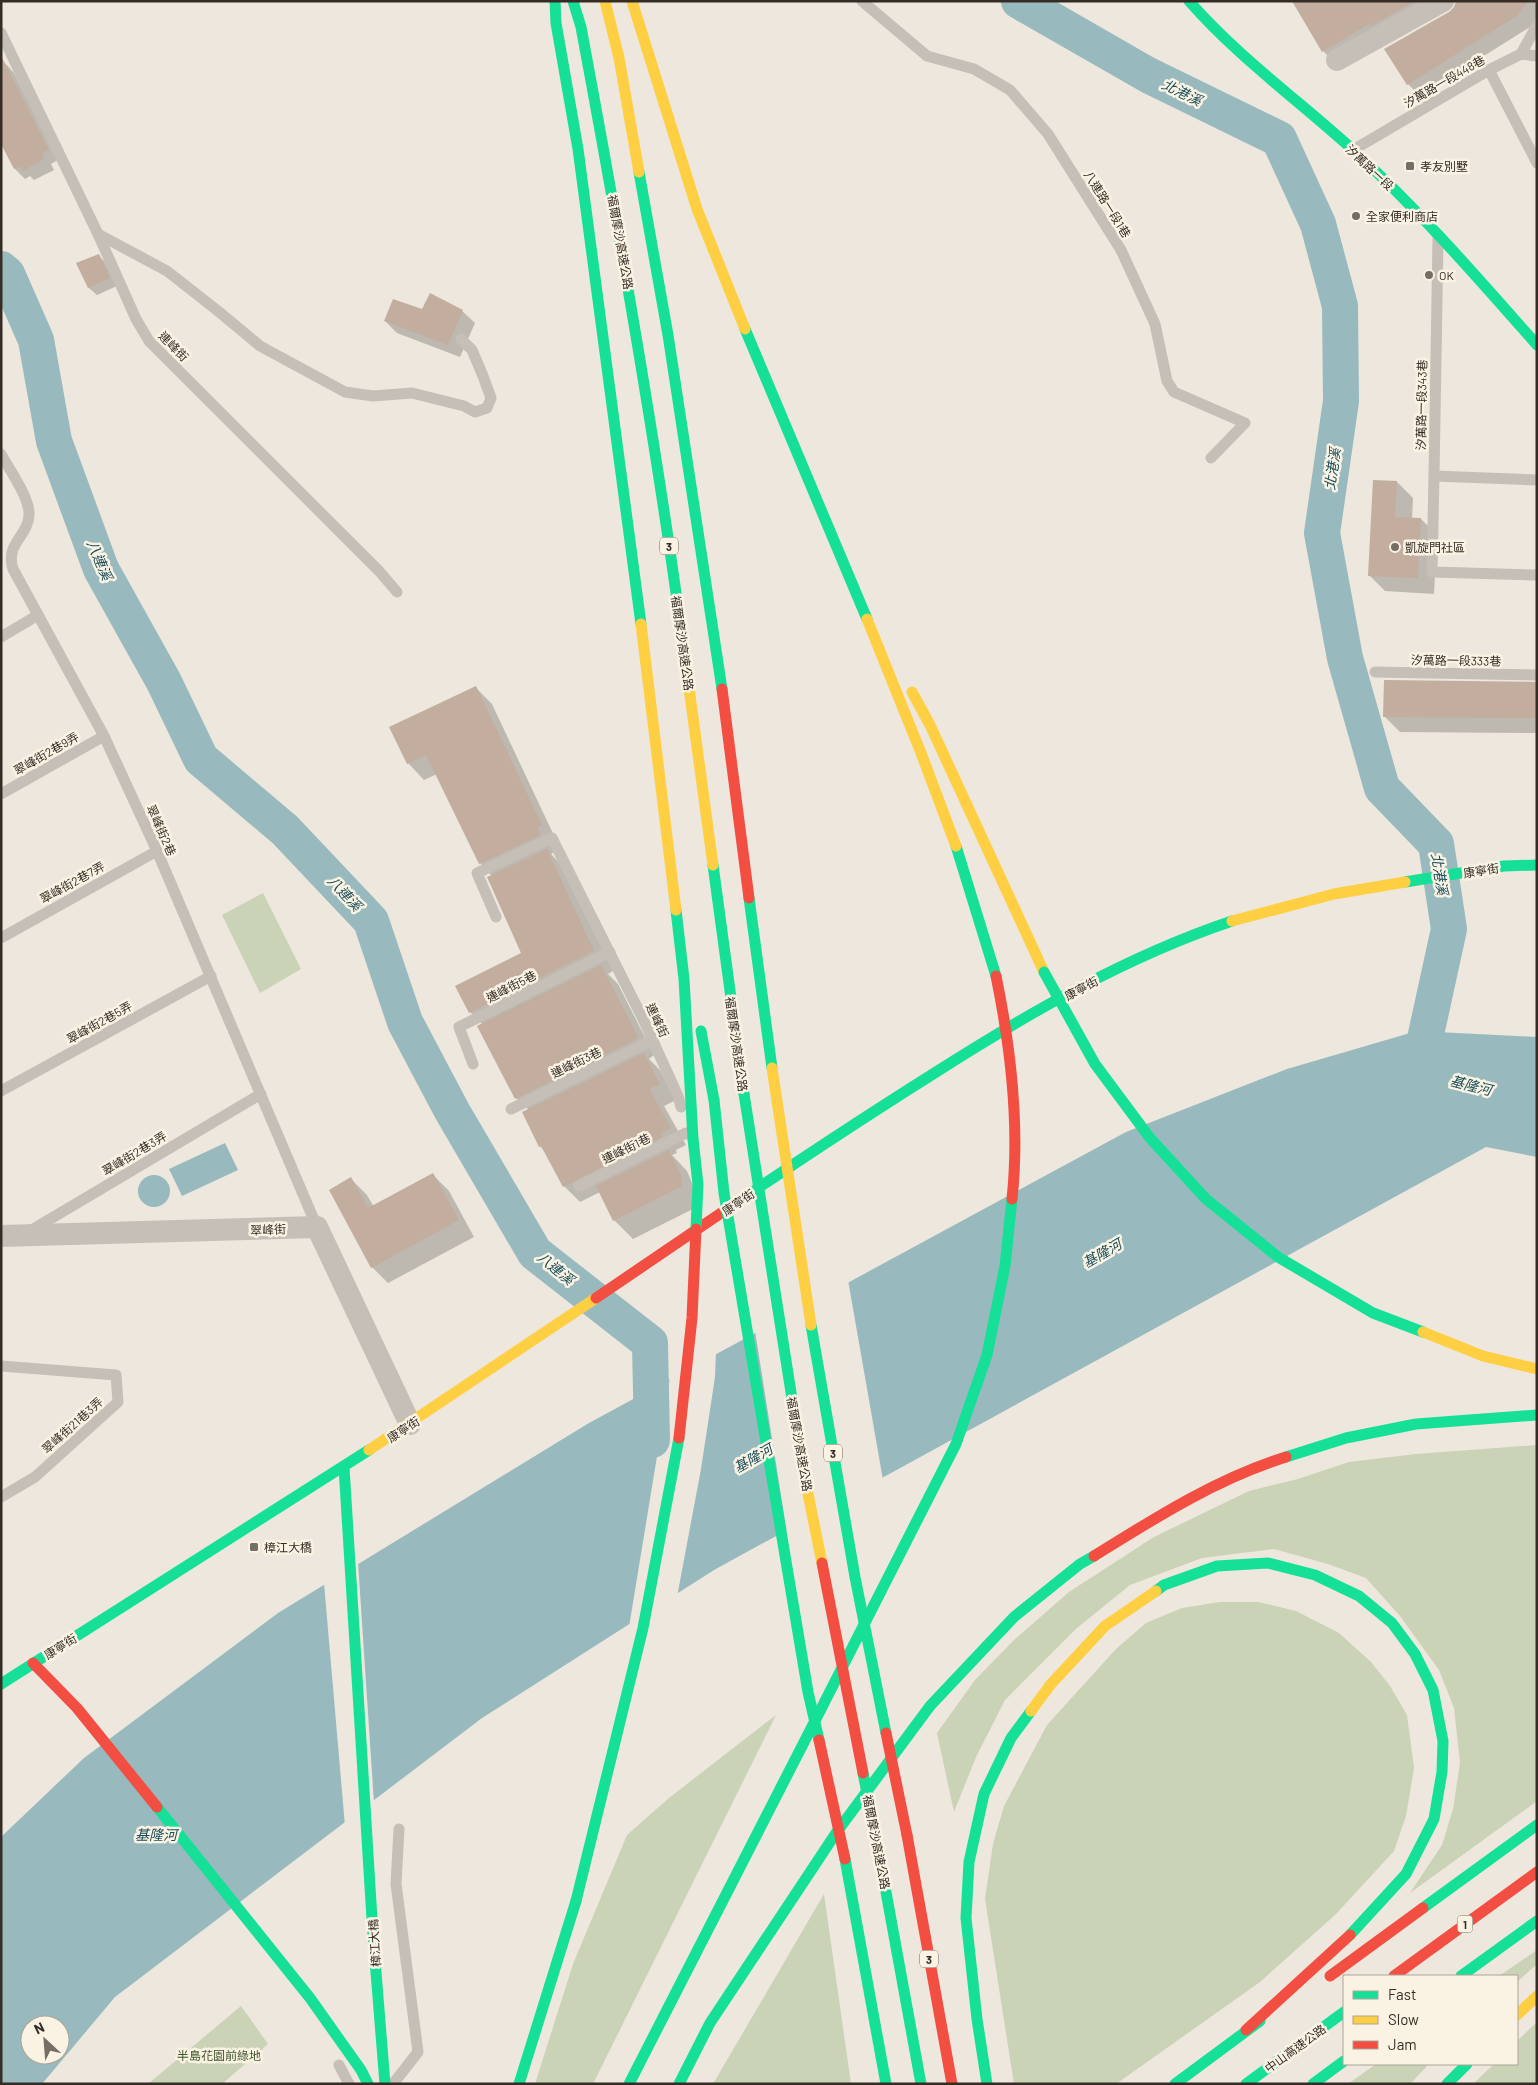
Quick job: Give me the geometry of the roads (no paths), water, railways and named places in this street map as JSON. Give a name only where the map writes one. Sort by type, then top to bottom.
[{"type":"main road","points":[[519,2084],[576,1901],[644,1628],[680,1434],[692,1318],[698,1184],[689,1136],[684,979],[634,563],[578,149],[556,23],[555,1]]},
{"type":"main road","name":"福爾摩沙高速公路","points":[[573,1],[580,26],[624,258],[660,476],[744,1094],[803,1470],[878,1848],[921,2084]]},
{"type":"main road","name":"3","points":[[605,1],[619,58],[668,335],[712,617],[772,1068],[812,1331],[855,1578],[907,1835],[952,2084]]},
{"type":"main road","points":[[629,2084],[956,1444],[987,1354],[1005,1266],[1015,1170],[1013,1108],[1007,1032],[996,976],[963,865],[921,753],[855,590],[770,390],[697,210],[632,1]]},
{"type":"main road","name":"汐萬路一段","points":[[1189,1],[1210,24],[1353,150],[1438,232],[1537,345]]},
{"type":"main road","points":[[855,590],[930,724],[1044,972],[1095,1064],[1150,1138],[1213,1205],[1278,1256],[1373,1313],[1483,1356],[1537,1369]]},
{"type":"main road","name":"康寧街","points":[[1,1684],[410,1424],[838,1135],[986,1040],[1092,981],[1187,936],[1242,917],[1334,894],[1504,866],[1537,865]]},
{"type":"main road","points":[[684,979],[703,1036],[714,1100],[724,1193],[808,1692],[845,1859],[886,2084]]},
{"type":"main road","points":[[679,2084],[710,2023],[814,1866],[836,1833],[930,1706],[1014,1617],[1080,1564],[1187,1499],[1264,1464],[1282,1458],[1346,1438],[1416,1424],[1537,1415]]},
{"type":"main road","name":"樟江大橋","points":[[344,1467],[373,1935],[385,2084]]},
{"type":"main road","points":[[987,2084],[977,2019],[966,1918],[969,1862],[984,1794],[1011,1738],[1051,1684],[1105,1626],[1164,1584],[1217,1566],[1268,1563],[1314,1575],[1359,1596],[1392,1623],[1415,1654],[1432,1690],[1443,1741],[1442,1772],[1434,1818],[1406,1874],[1344,1943],[1246,2030],[1175,2084]]},
{"type":"main road","points":[[34,1663],[76,1708],[310,1998],[361,2070],[368,2084]]},
{"type":"main road","points":[[1320,1983],[1537,1825]]},
{"type":"main road","name":"1","points":[[1395,1975],[1537,1872]]},
{"type":"main road","points":[[1462,1975],[1537,1921]]},
{"type":"main road","points":[[1246,2030],[1304,1994]]},
{"type":"main road","points":[[1518,2014],[1537,1996]]},
{"type":"main road","name":"中山高速公路","points":[[1246,2084],[1343,2013]]},
{"type":"main road","points":[[1313,2084],[1343,2062]]},
{"type":"main road","points":[[1447,2084],[1466,2065]]},
{"type":"street","points":[[1337,60],[1443,1]]},
{"type":"street","points":[[317,1227],[410,1424]]},
{"type":"street","name":"翠峰街","points":[[12,1236],[317,1227]]},
{"type":"lane","name":"八連路一段1巷","points":[[862,1],[927,56],[974,69],[1010,90],[1048,134],[1120,250],[1155,324],[1167,381],[1174,392],[1245,423],[1211,458]]},
{"type":"lane","points":[[1537,25],[1521,54],[1537,56]]},
{"type":"lane","name":"連峰街","points":[[1,33],[98,234],[136,319],[149,341],[398,592]]},
{"type":"lane","name":"汐萬路一段448巷","points":[[1353,150],[1489,70],[1521,54]]},
{"type":"lane","points":[[1489,70],[1537,163]]},
{"type":"lane","name":"汐萬路一段343巷","points":[[1438,232],[1432,572],[1537,575]]},
{"type":"lane","points":[[98,234],[167,271],[260,346],[345,392],[373,396],[412,393],[464,406],[475,412],[487,408],[491,398],[483,376],[472,350],[461,339]]},
{"type":"lane","name":"翠峰街2巷","points":[[1,454],[26,501],[30,514],[27,524],[12,549],[10,560],[13,569],[104,736],[157,851],[317,1227]]},
{"type":"lane","points":[[1434,476],[1537,480]]},
{"type":"lane","points":[[1,636],[38,616]]},
{"type":"lane","name":"汐萬路一段333巷","points":[[1375,672],[1537,675]]},
{"type":"lane","name":"翠峰街2巷9弄","points":[[1,794],[104,736]]},
{"type":"lane","name":"連峰街","points":[[496,916],[477,873],[552,838],[610,952],[678,1096],[689,1136],[702,1227]]},
{"type":"lane","name":"翠峰街2巷7弄","points":[[1,938],[157,851]]},
{"type":"lane","name":"連峰街5巷","points":[[473,1064],[459,1027],[610,952]]},
{"type":"lane","name":"翠峰街2巷5弄","points":[[1,1091],[211,976]]},
{"type":"lane","name":"連峰街3巷","points":[[511,1109],[652,1040]]},
{"type":"lane","name":"翠峰街2巷3弄","points":[[12,1236],[261,1094]]},
{"type":"lane","name":"連峰街1巷","points":[[579,1186],[689,1136]]},
{"type":"lane","name":"翠峰街21巷3弄","points":[[1,1366],[116,1375],[118,1402],[34,1476],[1,1497]]},
{"type":"lane","points":[[393,2084],[418,2052],[396,1884],[399,1829]]},
{"type":"lane","points":[[338,2065],[349,2084]]},
{"type":"water","name":"基隆河","points":[[1417,1031],[1537,1037],[1537,1157],[1486,1147],[714,1570],[482,1718],[115,1997],[70,2051],[70,2015],[20,2015],[20,2065],[58,2065],[42,2084],[1,2084],[1,1837],[84,1758],[278,1613],[589,1423],[1126,1132],[1287,1069]]},
{"type":"water","points":[[225,1143],[238,1170],[182,1196],[169,1169]]},
{"type":"water","points":[[154,1175],[160,1176],[165,1180],[169,1185],[169,1197],[165,1202],[160,1206],[154,1207],[148,1206],[143,1202],[139,1197],[138,1191],[139,1185],[143,1180],[148,1176]]},
{"type":"waterway","name":"北港溪","points":[[1019,1],[1148,75],[1279,139],[1318,224],[1340,306],[1341,401],[1322,533],[1345,658],[1382,788],[1436,844],[1449,929],[1418,1071]]},
{"type":"waterway","name":"八連溪","points":[[1,269],[7,274],[36,340],[54,441],[101,569],[164,682],[201,759],[285,830],[371,921],[405,1022],[452,1111],[535,1253],[650,1343],[652,1440]]},
{"type":"place","name":"孝友別墅","points":[[1410,166]]},
{"type":"place","name":"全家便利商店","points":[[1356,216]]},
{"type":"place","name":"OK","points":[[1429,275]]},
{"type":"place","name":"凱旋門社區","points":[[1395,547]]},
{"type":"place","name":"樟江大橋","points":[[254,1547]]},
{"type":"park label","name":"半島花園前綠地","points":[[219,2055]]}]
